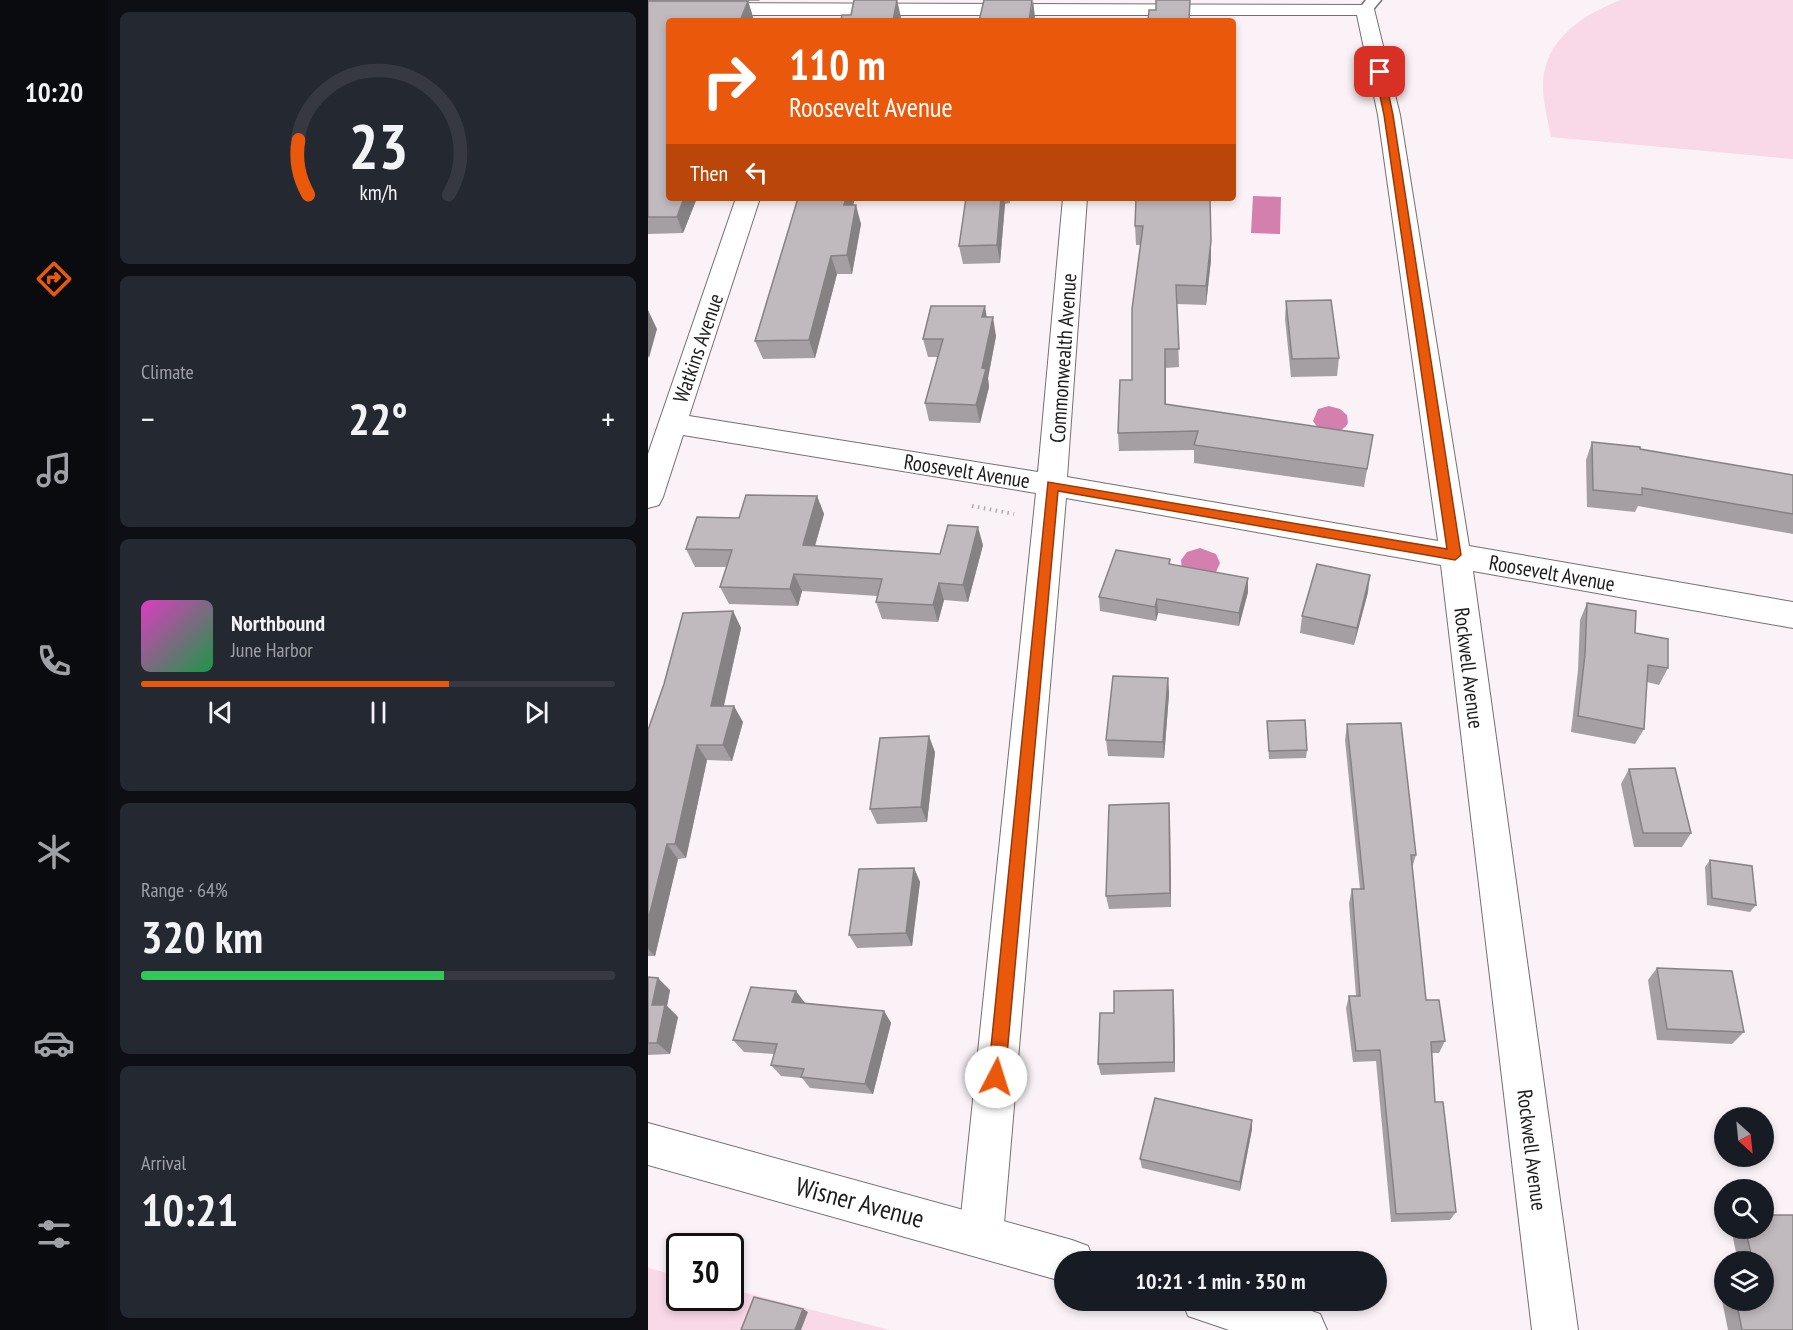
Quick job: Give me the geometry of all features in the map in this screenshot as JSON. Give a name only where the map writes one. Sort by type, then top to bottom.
[{"type":"street","points":[[648,9],[1090,10],[1370,4]]},
{"type":"street","name":"Rockwell Avenue","points":[[1370,4],[1389,115],[1455,555],[1555,1330]]},
{"type":"street","name":"Watkins Avenue","points":[[648,497],[747,201]]},
{"type":"street","name":"Commonwealth Avenue","points":[[981,1235],[1052,485],[1075,201]]},
{"type":"street","name":"Roosevelt Avenue","points":[[673,423],[1052,485],[1793,615]]},
{"type":"street","name":"Wisner Avenue","points":[[648,1144],[1054,1257]]},
{"type":"street","points":[[1241,1311],[1304,1330]]},
{"type":"shaded area","points":[[1621,0],[1793,0],[1793,159],[1551,137],[1544,102],[1543,82],[1551,53],[1559,40],[1581,20]]},
{"type":"shaded area","points":[[1253,196],[1281,197],[1280,234],[1251,233]]},
{"type":"shaded area","points":[[1329,406],[1340,409],[1347,415],[1348,423],[1339,431],[1318,428],[1313,421],[1318,409]]},
{"type":"shaded area","points":[[1200,548],[1216,554],[1220,563],[1216,572],[1182,570],[1181,560],[1187,552]]},
{"type":"shaded area","points":[[648,1268],[666,1273],[666,1311],[744,1311],[744,1292],[890,1330],[648,1330]]},
{"type":"building","points":[[854,0],[897,0],[894,18],[842,18],[842,15],[851,15]]},
{"type":"building","points":[[984,0],[1032,0],[1029,18],[980,18]]},
{"type":"building","points":[[1156,0],[1190,0],[1189,18],[1148,18],[1149,10],[1156,10]]},
{"type":"building","points":[[648,1],[748,1],[741,18],[666,18],[666,201],[683,201],[677,217],[648,217]]},
{"type":"building","points":[[797,201],[845,201],[844,205],[856,205],[847,255],[831,256],[809,340],[755,341]]},
{"type":"building","points":[[966,201],[1001,201],[997,245],[959,246]]},
{"type":"building","points":[[1136,201],[1210,201],[1211,241],[1206,286],[1176,285],[1179,349],[1165,349],[1165,404],[1373,435],[1367,469],[1194,445],[1198,431],[1118,433],[1120,380],[1132,380],[1132,309],[1143,226],[1135,226]]},
{"type":"building","points":[[1331,300],[1339,358],[1292,359],[1286,301]]},
{"type":"building","points":[[931,306],[985,306],[982,317],[993,317],[982,368],[986,369],[976,405],[925,403],[943,339],[923,339]]},
{"type":"building","points":[[1592,442],[1640,447],[1640,449],[1793,475],[1793,514],[1642,488],[1642,495],[1593,490]]},
{"type":"building","points":[[746,495],[817,496],[803,545],[940,554],[948,525],[978,527],[963,585],[939,583],[933,605],[876,602],[882,579],[794,574],[790,589],[720,587],[732,550],[686,549],[697,517],[739,518]]},
{"type":"building","points":[[1116,550],[1170,559],[1169,564],[1248,578],[1239,613],[1157,599],[1155,607],[1099,597]]},
{"type":"building","points":[[1317,564],[1370,575],[1357,628],[1302,616]]},
{"type":"building","points":[[1587,603],[1636,611],[1635,633],[1668,639],[1668,668],[1648,665],[1644,729],[1578,716],[1585,654]]},
{"type":"building","points":[[733,611],[711,706],[734,706],[723,745],[697,745],[675,844],[667,844],[648,921],[648,730],[664,684],[683,613]]},
{"type":"building","points":[[1113,676],[1168,678],[1163,742],[1106,740]]},
{"type":"building","points":[[1305,720],[1307,750],[1269,751],[1267,721]]},
{"type":"building","points":[[1401,723],[1416,855],[1411,855],[1426,1000],[1439,1000],[1445,1041],[1431,1042],[1435,1102],[1443,1102],[1456,1212],[1396,1214],[1380,1050],[1356,1051],[1349,996],[1360,996],[1352,889],[1364,889],[1347,724]]},
{"type":"building","points":[[929,736],[921,807],[870,809],[880,738]]},
{"type":"building","points":[[1675,768],[1691,833],[1643,833],[1629,769]]},
{"type":"building","points":[[1169,803],[1170,893],[1106,896],[1109,805]]},
{"type":"building","points":[[1710,860],[1752,866],[1756,905],[1712,898]]},
{"type":"building","points":[[914,868],[906,933],[849,935],[859,869]]},
{"type":"building","points":[[1657,968],[1732,971],[1744,1032],[1667,1029]]},
{"type":"building","points":[[648,977],[658,978],[652,1005],[665,1005],[657,1043],[648,1043]]},
{"type":"building","points":[[751,987],[796,991],[792,1002],[884,1011],[865,1084],[801,1077],[804,1069],[771,1065],[777,1044],[733,1040]]},
{"type":"building","points":[[1173,990],[1174,1062],[1098,1064],[1100,1013],[1114,1013],[1114,991]]},
{"type":"building","points":[[1155,1098],[1252,1120],[1240,1182],[1140,1159]]},
{"type":"building","points":[[1774,1215],[1793,1215],[1793,1330],[1742,1330],[1738,1311],[1774,1311],[1774,1251],[1750,1251],[1748,1239],[1774,1239]]},
{"type":"building","points":[[754,1297],[803,1309],[795,1330],[741,1330]]},
{"type":"route","points":[[996,1077],[1052,485],[1455,555],[1389,115],[1380,72]]}]
